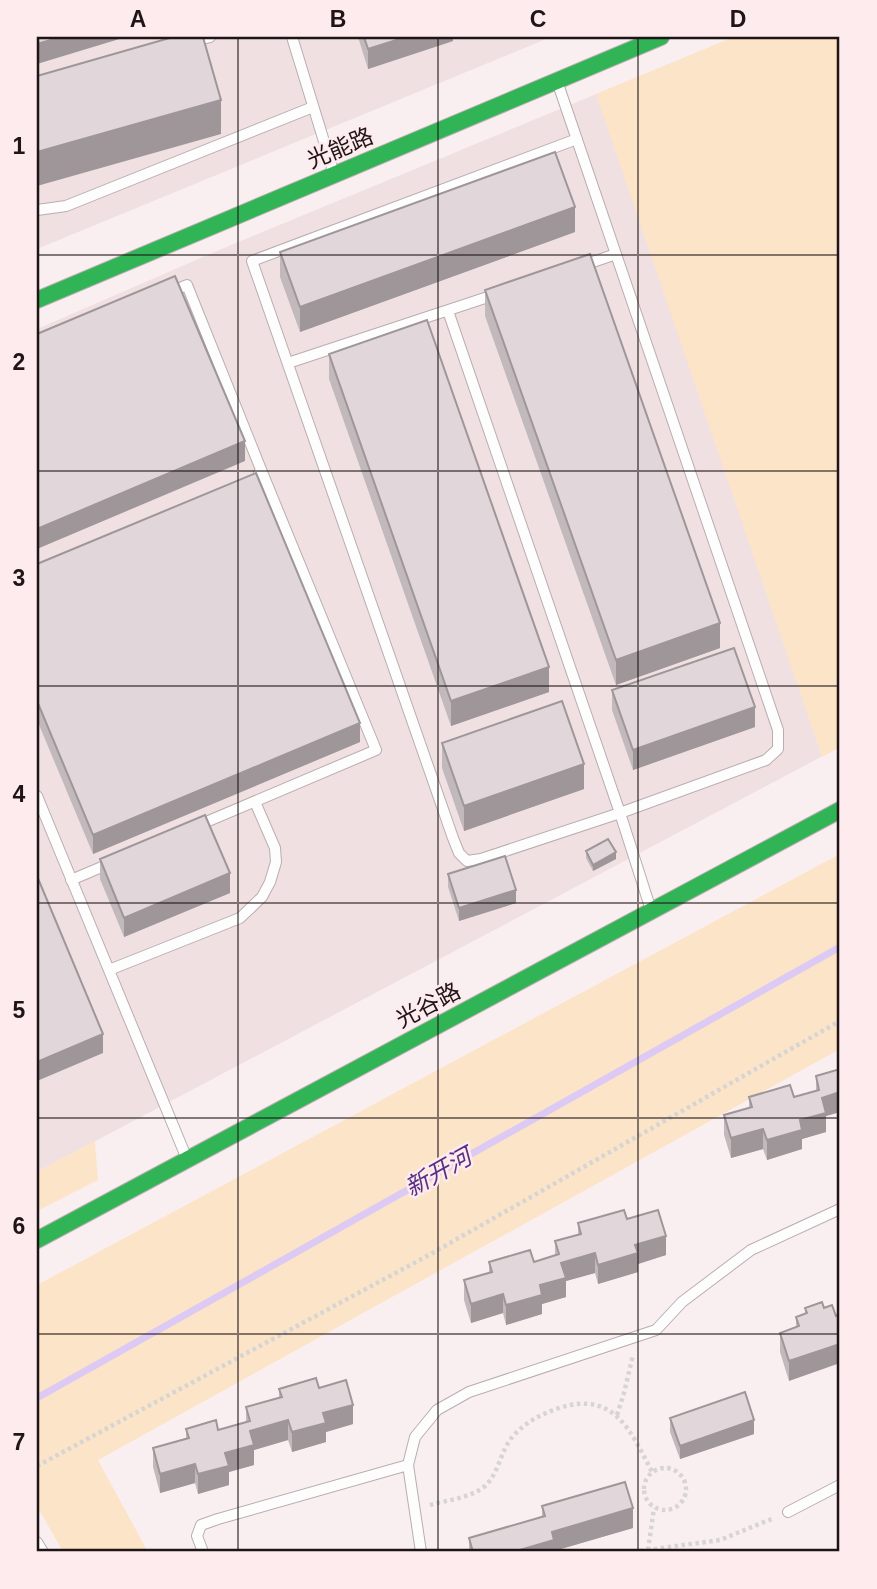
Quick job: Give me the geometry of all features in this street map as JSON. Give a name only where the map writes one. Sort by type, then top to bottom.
[{"type":"street","name":"光能路","points":[[37,300],[661,37]]},
{"type":"street","name":"光谷路","points":[[37,1240],[840,810]]},
{"type":"lane","points":[[184,45],[210,37]]},
{"type":"lane","points":[[292,37],[334,175]]},
{"type":"lane","points":[[557,80],[778,730],[778,749],[766,760],[620,813],[481,859],[467,861],[459,853],[253,261],[577,139]]},
{"type":"lane","points":[[37,210],[66,206],[313,107]]},
{"type":"lane","points":[[565,272],[616,254]]},
{"type":"lane","points":[[162,295],[187,285],[376,750],[194,828]]},
{"type":"lane","points":[[288,363],[513,289]]},
{"type":"lane","points":[[448,310],[651,911]]},
{"type":"lane","points":[[250,477],[262,472]]},
{"type":"lane","points":[[37,796],[188,1160]]},
{"type":"lane","points":[[109,970],[240,918],[262,897],[276,862],[275,848],[255,802]]},
{"type":"lane","points":[[71,880],[120,859]]},
{"type":"lane","points":[[421,1552],[408,1465],[415,1437],[437,1409],[469,1392],[656,1329],[682,1302],[751,1250],[840,1209]]},
{"type":"lane","points":[[202,1552],[197,1535],[201,1525],[408,1465]]},
{"type":"lane","points":[[788,1512],[840,1485]]},
{"type":"lane","points":[[37,1542],[43,1552]]},
{"type":"path","points":[[37,1466],[429,1255],[840,1021]]},
{"type":"path","points":[[617,1415],[631,1366],[633,1337]]},
{"type":"path","points":[[414,1509],[483,1488],[492,1479],[512,1437],[530,1420],[572,1404],[601,1406],[617,1415],[630,1430],[652,1472]]},
{"type":"path","points":[[673,1469],[684,1479],[684,1499],[674,1508],[660,1510],[649,1503],[643,1490],[644,1483],[652,1472],[673,1469]]},
{"type":"path","points":[[648,1550],[654,1508]]},
{"type":"path","points":[[633,1552],[720,1540],[788,1512]]},
{"type":"shaded area","points":[[37,37],[551,37],[37,249]]},
{"type":"shaded area","points":[[734,37],[840,37],[840,747],[37,1172],[37,329],[219,250]]},
{"type":"shaded area","points":[[734,37],[840,37],[840,747],[822,757],[596,94]]},
{"type":"shaded area","points":[[840,854],[840,1049],[98,1460],[148,1552],[63,1552],[37,1506],[37,1285]]},
{"type":"shaded area","points":[[95,1141],[98,1180],[37,1211],[37,1172]]},
{"type":"building","points":[[37,37],[61,37],[37,44]]},
{"type":"building","points":[[173,37],[203,37],[221,100],[37,152],[37,76]]},
{"type":"building","points":[[364,37],[406,37],[368,49]]},
{"type":"building","points":[[555,152],[575,207],[300,307],[280,252]]},
{"type":"building","points":[[590,254],[720,623],[616,660],[485,290]]},
{"type":"building","points":[[175,276],[245,441],[37,529],[37,334]]},
{"type":"building","points":[[427,320],[549,667],[451,701],[329,354]]},
{"type":"building","points":[[256,473],[360,723],[93,835],[37,701],[37,564]]},
{"type":"building","points":[[734,648],[755,707],[633,750],[612,690]]},
{"type":"building","points":[[562,701],[584,764],[464,806],[442,743]]},
{"type":"building","points":[[205,815],[230,873],[124,918],[100,859]]},
{"type":"building","points":[[608,839],[616,852],[593,865],[586,851]]},
{"type":"building","points":[[505,856],[516,890],[459,908],[448,874]]},
{"type":"building","points":[[37,876],[103,1034],[37,1062]]},
{"type":"building","points":[[840,1069],[840,1092],[822,1098],[826,1113],[800,1120],[802,1130],[767,1140],[763,1129],[731,1138],[724,1115],[752,1107],[749,1097],[790,1085],[794,1097],[819,1090],[816,1076]]},
{"type":"building","points":[[624,1210],[627,1219],[658,1210],[666,1236],[635,1245],[638,1253],[598,1265],[595,1253],[561,1263],[566,1278],[540,1285],[542,1295],[506,1305],[503,1294],[471,1304],[464,1280],[492,1272],[489,1262],[530,1250],[534,1262],[559,1254],[555,1241],[581,1234],[578,1223]]},
{"type":"building","points":[[822,1302],[824,1308],[832,1305],[836,1316],[840,1314],[840,1344],[789,1361],[780,1333],[799,1326],[796,1317],[807,1313],[805,1308]]},
{"type":"building","points":[[316,1378],[319,1388],[346,1380],[353,1405],[323,1413],[326,1423],[292,1432],[288,1420],[250,1431],[254,1445],[225,1453],[229,1466],[198,1474],[195,1464],[160,1474],[153,1448],[189,1438],[186,1429],[216,1420],[218,1430],[250,1421],[246,1407],[282,1397],[279,1389]]},
{"type":"building","points":[[745,1392],[754,1420],[680,1446],[670,1418]]},
{"type":"building","points":[[625,1482],[633,1508],[552,1532],[554,1540],[513,1552],[473,1552],[469,1538],[545,1516],[542,1506]]},
{"type":"waterway","name":"新开河","points":[[37,1398],[840,947]]},
{"type":"traffic: fast","points":[[37,300],[661,37]]},
{"type":"traffic: fast","points":[[37,1240],[840,810]]}]
